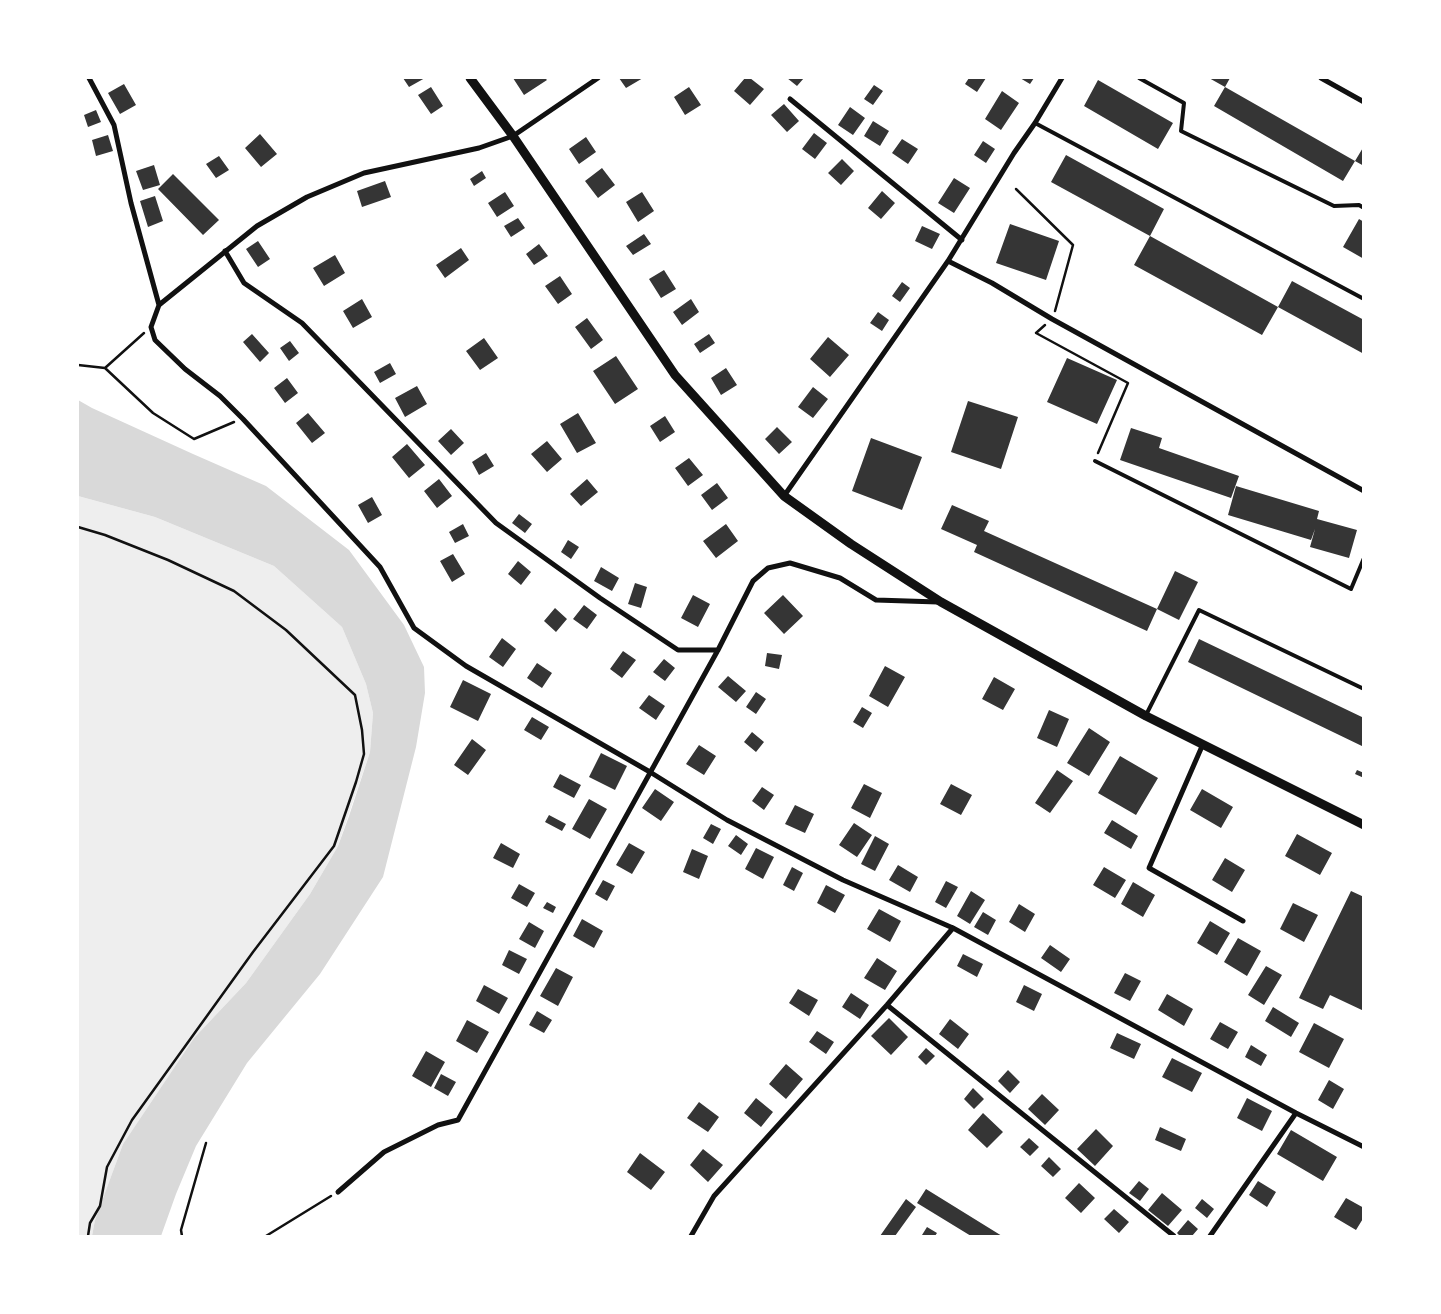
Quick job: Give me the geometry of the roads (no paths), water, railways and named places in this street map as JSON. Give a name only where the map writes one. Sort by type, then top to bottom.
[{"type":"street","points":[[89,78],[114,125],[131,203],[159,305]]},
{"type":"street","points":[[470,78],[513,136],[675,375],[784,496],[851,544],[941,602],[1146,716],[1364,825]]},
{"type":"street","points":[[598,78],[513,136],[478,148],[364,173],[307,197],[257,226],[159,305],[151,327],[155,340],[185,369],[220,396],[243,419],[380,567],[414,628],[466,666],[650,772],[736,825],[843,880],[953,928],[1296,1113],[1364,1147]]},
{"type":"street","points":[[784,496],[962,240],[1062,78]]},
{"type":"street","points":[[1321,78],[1364,102]]},
{"type":"street","points":[[790,99],[962,240]]},
{"type":"street","points":[[225,251],[244,283],[302,323],[496,523],[600,598],[678,650],[718,650]]},
{"type":"street","points":[[948,261],[992,283],[1052,320],[1364,492]]},
{"type":"street","points":[[338,1192],[384,1152],[438,1125],[458,1120],[718,650],[753,581],[768,568],[790,563],[840,578],[876,600],[941,602]]},
{"type":"street","points":[[1203,744],[1149,868],[1243,921]]},
{"type":"street","points":[[691,1236],[714,1196],[887,1005],[953,928]]},
{"type":"street","points":[[887,1005],[1174,1236]]},
{"type":"street","points":[[1210,1236],[1296,1113]]},
{"type":"lane","points":[[1139,78],[1184,103],[1181,132],[1334,206],[1359,205],[1364,208]]},
{"type":"lane","points":[[1035,123],[1364,298]]},
{"type":"lane","points":[[1095,461],[1350,589],[1364,558]]},
{"type":"lane","points":[[1146,716],[1199,610],[1364,689]]}]
